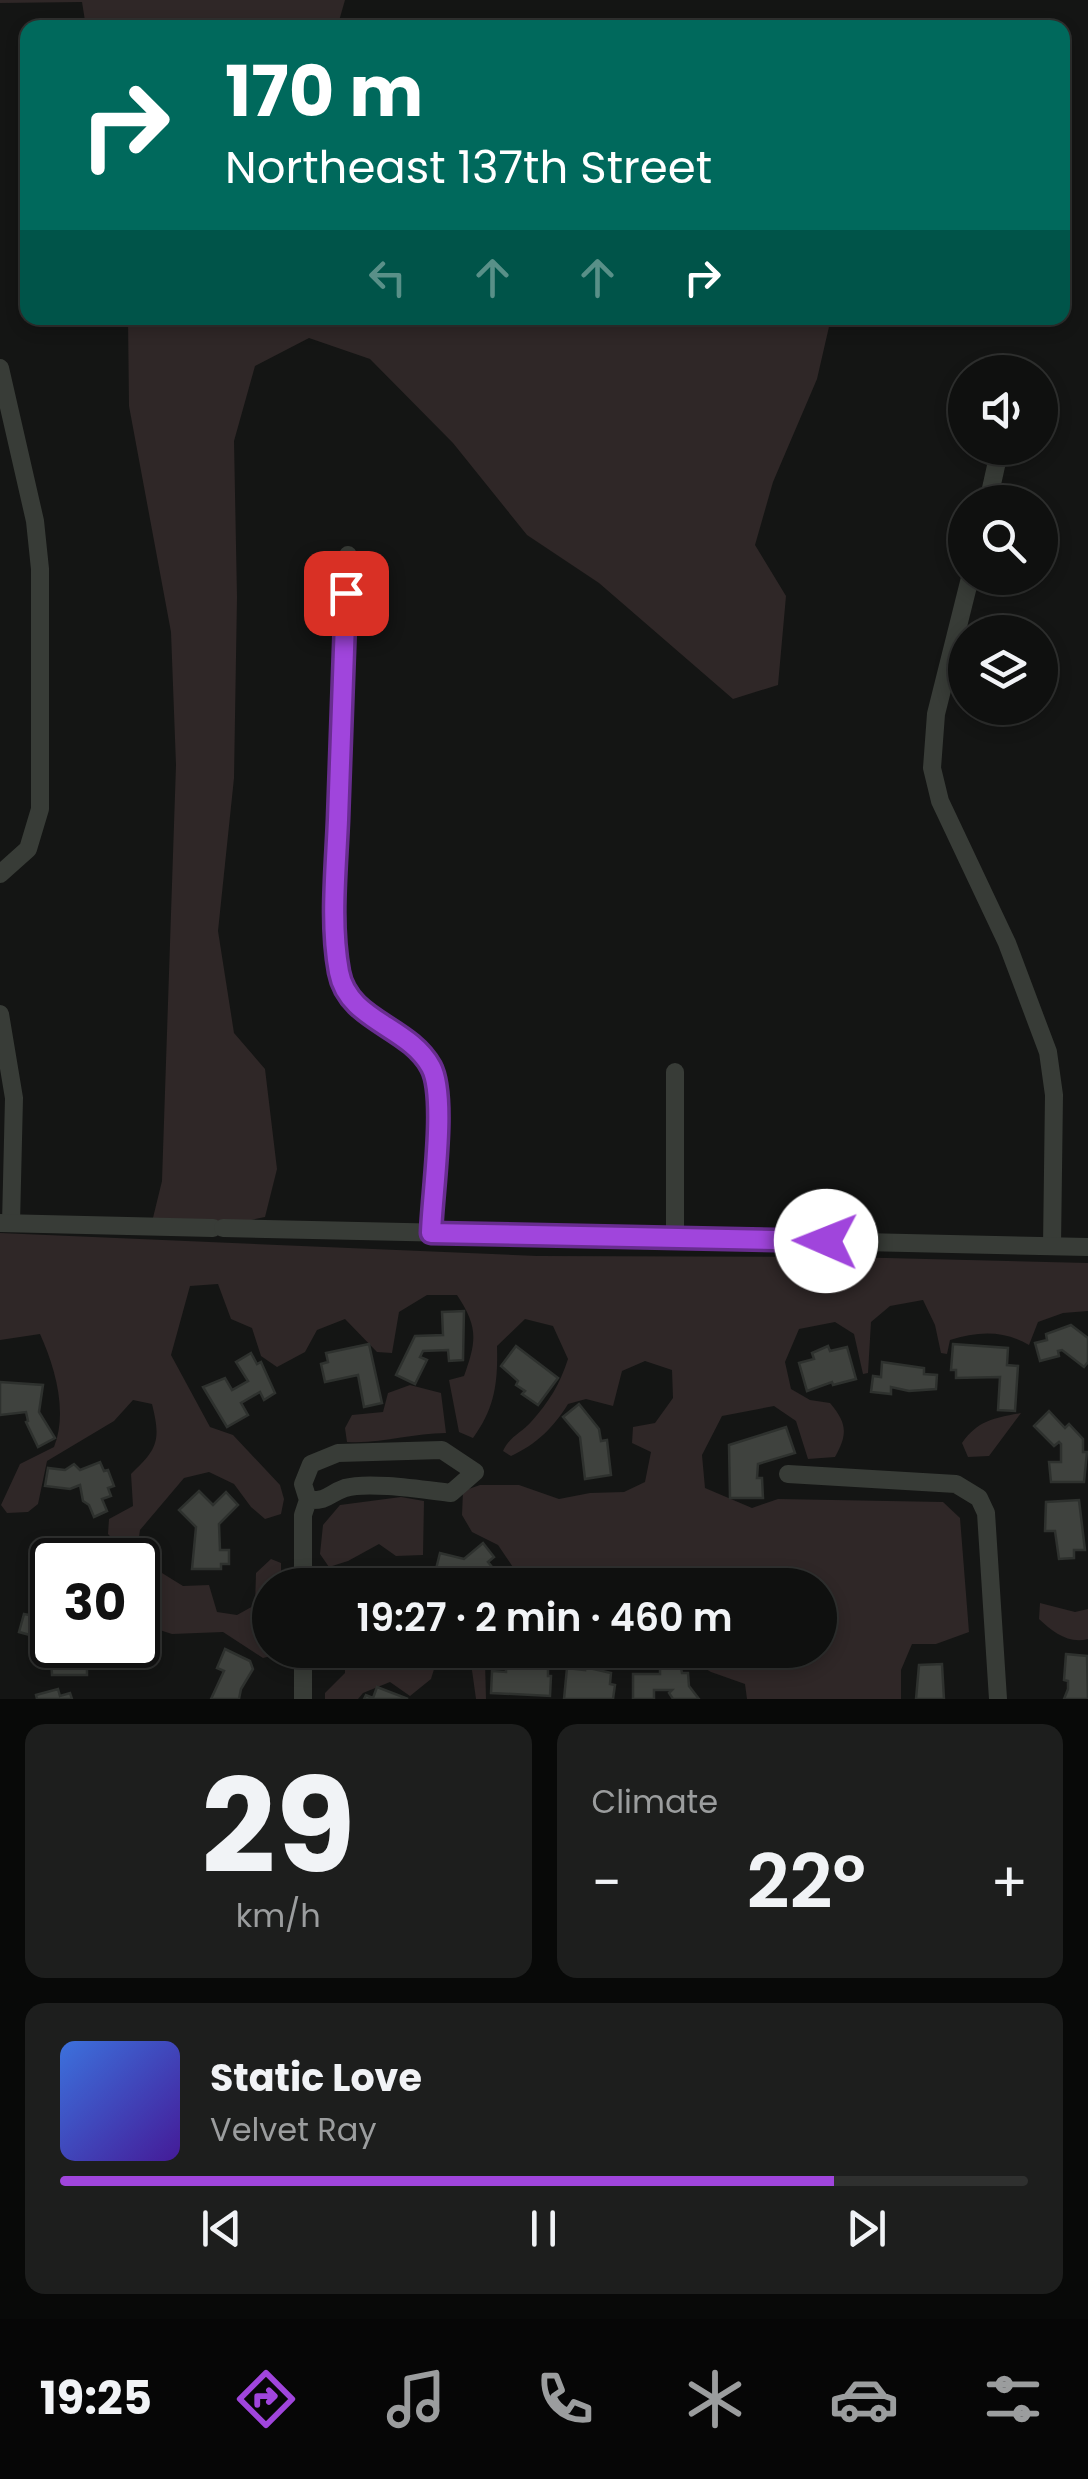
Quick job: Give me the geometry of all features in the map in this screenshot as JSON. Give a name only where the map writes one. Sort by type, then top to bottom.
[{"type":"street","points":[[0,368],[35,521],[40,569],[40,809],[28,850],[0,874]]},
{"type":"street","points":[[348,555],[335,904],[339,972],[346,996],[410,1043],[432,1068],[438,1088],[438,1110],[431,1233]]},
{"type":"street","points":[[966,595],[936,714],[932,768],[940,801],[1007,942],[1048,1052],[1054,1094],[1052,1246]]},
{"type":"street","points":[[0,1014],[14,1098],[5,1223],[1088,1247]]},
{"type":"street","points":[[674,1238],[676,1072]]},
{"type":"street","points":[[303,1568],[303,1514],[308,1500],[303,1484],[312,1464],[338,1452],[442,1450],[476,1472],[451,1492],[403,1487],[346,1488],[324,1500],[308,1500]]},
{"type":"street","points":[[788,1474],[956,1484],[980,1498],[986,1513],[998,1699]]},
{"type":"street","points":[[303,1668],[303,1699]]},
{"type":"shaded area","points":[[0,0],[345,0],[339,20],[85,20],[82,2]]},
{"type":"shaded area","points":[[128,325],[829,325],[817,379],[773,482],[755,545],[786,596],[778,685],[733,699],[599,583],[527,535],[453,443],[370,359],[309,338],[255,366],[234,441],[234,778],[218,931],[234,1033],[265,1069],[277,1169],[265,1217],[213,1228],[151,1226],[162,1181],[176,765],[171,632],[129,406]]},
{"type":"shaded area","points":[[0,1233],[537,1256],[1088,1263],[1088,1311],[1063,1313],[1038,1322],[1029,1345],[1000,1334],[981,1334],[950,1340],[947,1354],[941,1353],[935,1325],[923,1300],[890,1306],[871,1322],[868,1373],[863,1374],[854,1334],[835,1322],[799,1329],[785,1362],[791,1389],[810,1400],[830,1403],[836,1410],[844,1429],[835,1457],[808,1459],[796,1421],[774,1406],[722,1416],[702,1455],[705,1488],[752,1508],[778,1499],[943,1502],[960,1518],[969,1632],[936,1644],[912,1644],[901,1670],[901,1699],[747,1699],[745,1684],[704,1668],[837,1668],[837,1568],[514,1568],[498,1545],[472,1532],[462,1515],[463,1491],[480,1485],[519,1485],[559,1499],[624,1492],[645,1482],[651,1452],[632,1443],[633,1427],[655,1423],[673,1398],[672,1370],[645,1361],[622,1371],[613,1406],[586,1399],[568,1404],[544,1435],[511,1456],[503,1451],[543,1407],[558,1385],[568,1359],[553,1326],[525,1319],[497,1346],[494,1394],[473,1438],[459,1432],[449,1380],[464,1376],[473,1334],[469,1316],[457,1295],[427,1295],[399,1312],[392,1353],[377,1352],[345,1319],[317,1330],[305,1352],[277,1367],[261,1356],[252,1328],[231,1319],[218,1284],[190,1286],[171,1355],[210,1427],[233,1435],[280,1485],[284,1499],[281,1514],[265,1519],[234,1484],[209,1472],[184,1478],[140,1530],[139,1538],[112,1538],[108,1534],[109,1519],[133,1506],[131,1474],[155,1443],[152,1404],[133,1400],[114,1421],[47,1461],[38,1504],[28,1512],[7,1513],[1,1505],[20,1464],[54,1447],[60,1405],[55,1375],[40,1334],[0,1340]]},
{"type":"shaded area","points":[[410,1385],[441,1393],[446,1433],[347,1442],[345,1428],[352,1415],[383,1412],[388,1393]]},
{"type":"shaded area","points":[[1021,1413],[989,1456],[968,1457],[962,1443],[974,1429]]},
{"type":"shaded area","points":[[401,1497],[424,1501],[423,1555],[396,1556],[379,1544],[329,1567],[320,1554],[323,1525],[340,1505]]},
{"type":"shaded area","points":[[271,1559],[281,1563],[281,1568],[261,1568]]},
{"type":"shaded area","points":[[160,1572],[183,1586],[209,1585],[217,1612],[237,1615],[252,1607],[252,1651],[223,1632],[172,1634],[160,1630]]},
{"type":"shaded area","points":[[1040,1603],[1075,1612],[1088,1609],[1088,1639],[1067,1638],[1050,1628],[1039,1619]]},
{"type":"shaded area","points":[[345,1668],[434,1668],[431,1679],[410,1696],[390,1682],[358,1699],[325,1699],[325,1693],[345,1673]]},
{"type":"shaded area","points":[[472,1668],[485,1668],[486,1699],[476,1699]]},
{"type":"building","points":[[464,1311],[463,1360],[449,1361],[448,1350],[423,1351],[420,1357],[427,1360],[415,1384],[396,1375],[415,1336],[443,1335],[442,1312]]},
{"type":"building","points":[[1071,1325],[1088,1338],[1088,1362],[1084,1367],[1062,1350],[1058,1351],[1059,1356],[1040,1361],[1035,1343],[1047,1340],[1046,1334]]},
{"type":"building","points":[[369,1344],[382,1403],[364,1407],[358,1375],[325,1382],[321,1364],[328,1362],[326,1353]]},
{"type":"building","points":[[953,1344],[1008,1348],[1007,1365],[1018,1366],[1015,1411],[998,1410],[1000,1377],[956,1378],[956,1370],[951,1370]]},
{"type":"building","points":[[516,1346],[558,1378],[538,1405],[522,1394],[525,1391],[516,1385],[518,1381],[501,1366]]},
{"type":"building","points":[[828,1346],[830,1351],[847,1347],[856,1379],[807,1391],[799,1363],[814,1359],[812,1353]]},
{"type":"building","points":[[251,1353],[257,1364],[261,1362],[275,1393],[264,1400],[260,1392],[241,1403],[248,1415],[227,1427],[203,1387],[225,1378],[232,1390],[248,1381],[236,1362]]},
{"type":"building","points":[[882,1362],[924,1368],[924,1374],[937,1375],[936,1389],[909,1391],[891,1387],[891,1394],[871,1392],[873,1376],[881,1377]]},
{"type":"building","points":[[0,1382],[43,1385],[39,1412],[55,1438],[38,1447],[26,1422],[26,1412],[0,1415]]},
{"type":"building","points":[[579,1404],[599,1429],[601,1441],[607,1440],[611,1475],[585,1479],[580,1437],[563,1417]]},
{"type":"building","points":[[1049,1411],[1083,1439],[1083,1452],[1087,1452],[1084,1482],[1051,1482],[1049,1462],[1061,1462],[1061,1444],[1054,1446],[1034,1426]]},
{"type":"building","points":[[786,1427],[795,1453],[758,1464],[757,1478],[762,1478],[763,1498],[730,1498],[729,1445]]},
{"type":"building","points":[[100,1462],[114,1486],[108,1488],[111,1496],[102,1499],[107,1511],[94,1517],[83,1501],[80,1485],[70,1489],[45,1486],[48,1468],[65,1470],[74,1464],[80,1470]]},
{"type":"building","points":[[199,1491],[213,1505],[226,1492],[238,1505],[219,1524],[220,1550],[229,1550],[229,1564],[221,1564],[221,1569],[192,1569],[196,1527],[179,1510]]},
{"type":"building","points":[[1079,1500],[1085,1550],[1074,1550],[1074,1558],[1059,1559],[1055,1531],[1045,1531],[1046,1502]]},
{"type":"building","points":[[483,1543],[494,1557],[488,1562],[493,1568],[436,1568],[440,1553],[464,1559]]},
{"type":"building","points":[[24,1614],[30,1615],[30,1635],[19,1632]]},
{"type":"building","points":[[225,1649],[250,1661],[253,1669],[239,1699],[211,1699],[224,1671],[217,1668]]},
{"type":"building","points":[[1066,1654],[1087,1656],[1088,1699],[1064,1699],[1068,1689],[1068,1681],[1064,1680]]},
{"type":"building","points":[[942,1664],[944,1699],[916,1699],[919,1665]]},
{"type":"building","points":[[52,1668],[87,1668],[87,1675],[52,1675]]},
{"type":"building","points":[[506,1668],[548,1668],[550,1696],[491,1693],[492,1671],[506,1672]]},
{"type":"building","points":[[567,1668],[611,1673],[610,1684],[615,1685],[613,1699],[564,1699]]},
{"type":"building","points":[[660,1668],[681,1668],[682,1673],[688,1673],[689,1686],[699,1699],[673,1699],[669,1693],[672,1690],[654,1690],[654,1699],[633,1699],[633,1674],[660,1674]]},
{"type":"building","points":[[377,1687],[408,1699],[364,1699],[366,1695],[373,1698]]},
{"type":"building","points":[[58,1689],[60,1696],[70,1693],[72,1699],[37,1699],[36,1695]]},
{"type":"route","points":[[346,593],[335,904],[339,972],[346,996],[418,1050],[432,1068],[438,1088],[438,1110],[431,1233],[826,1241]]}]
